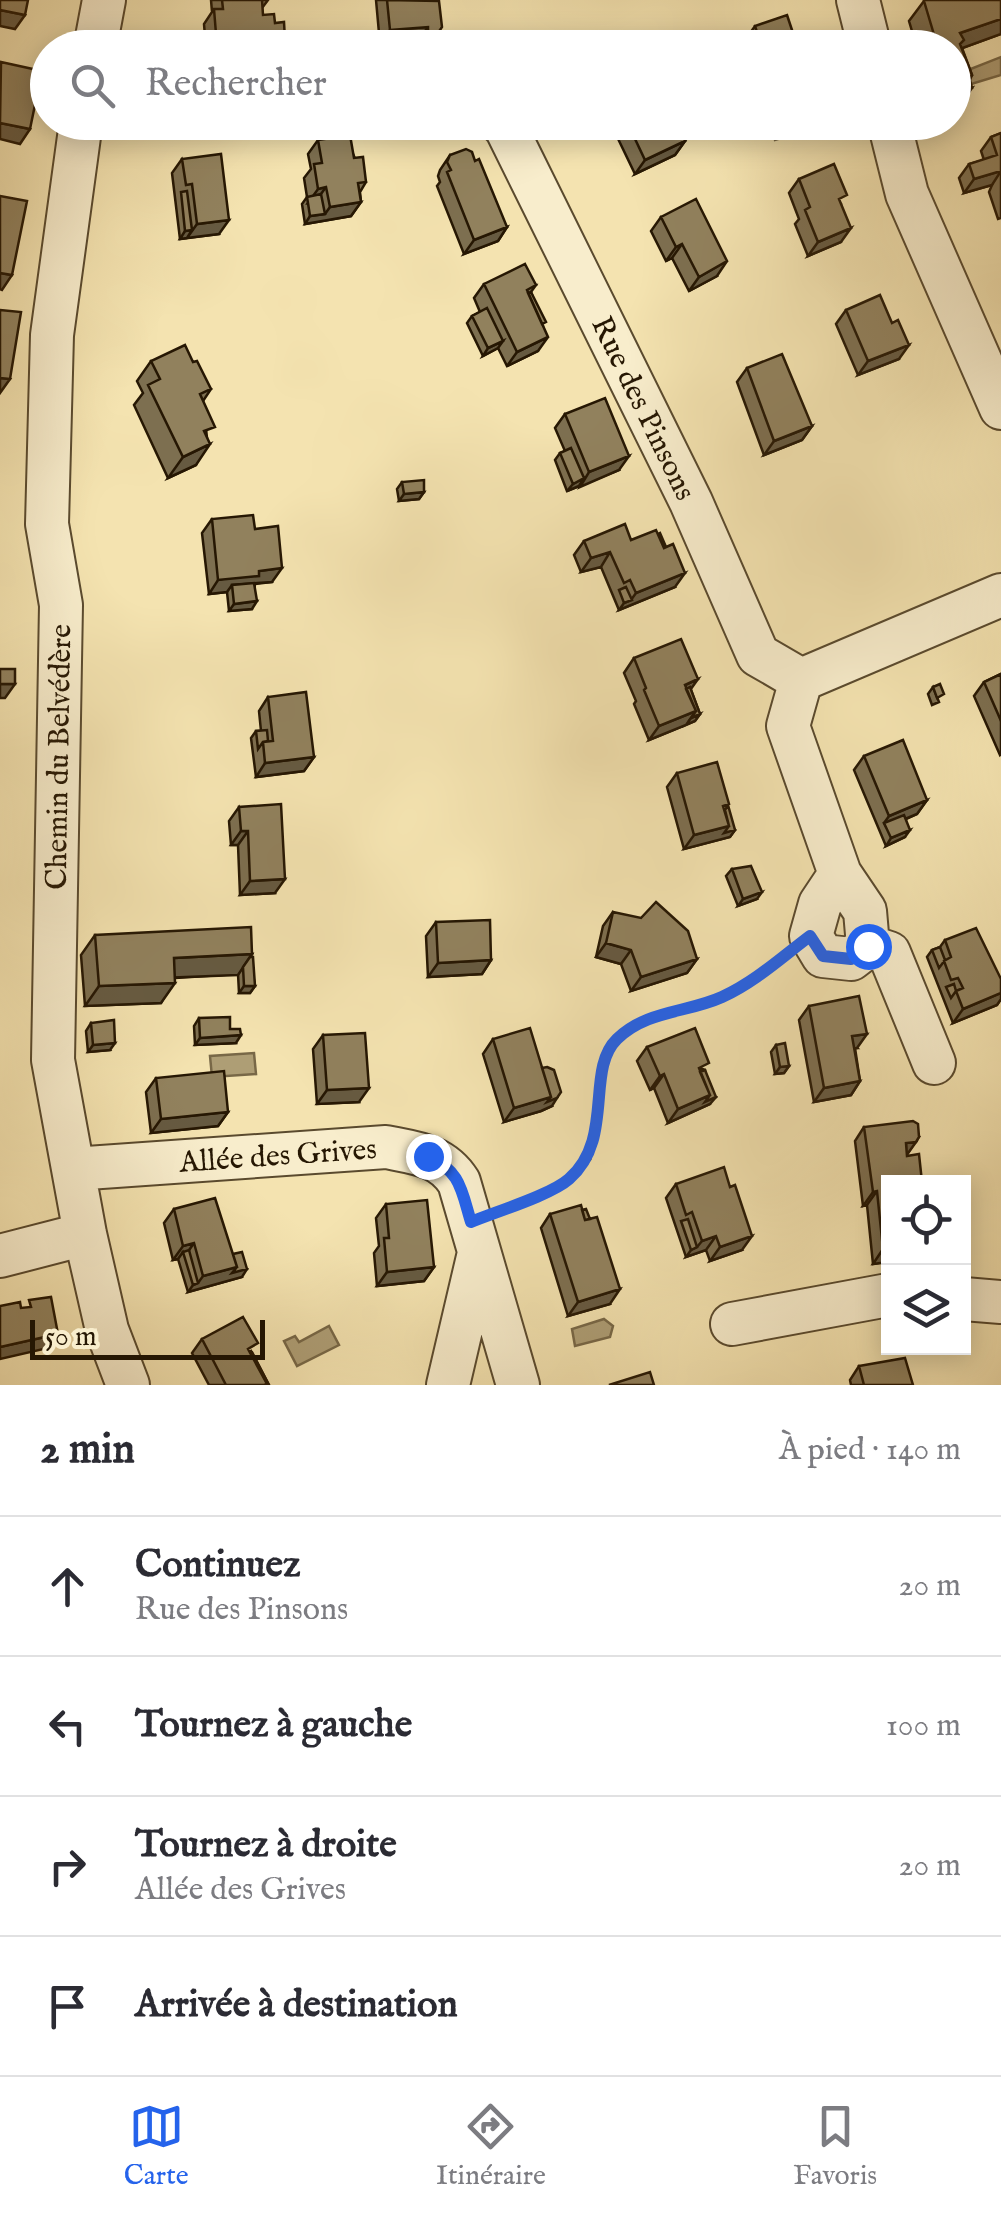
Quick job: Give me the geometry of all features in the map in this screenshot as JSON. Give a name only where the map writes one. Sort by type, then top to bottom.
[{"type":"street","points":[[98,30],[104,0]]},
{"type":"street","points":[[858,0],[866,30]]},
{"type":"street","name":"Chemin du Belvédère","points":[[79,140],[52,335],[47,524],[60,604],[53,1060],[84,1234],[107,1330],[128,1385]]},
{"type":"street","name":"Rue des Pinsons","points":[[512,140],[691,502],[758,655],[801,680]]},
{"type":"street","points":[[894,140],[907,194],[1001,408]]},
{"type":"street","points":[[868,946],[865,911],[840,874],[788,726],[801,680],[1001,595]]},
{"type":"street","points":[[840,874],[820,904],[810,936],[823,956],[851,959],[868,946]]},
{"type":"street","points":[[868,946],[889,953],[934,1064]]},
{"type":"street","name":"Allée des Grives","points":[[73,1169],[386,1147],[428,1156],[449,1166],[460,1182],[518,1385]]},
{"type":"street","points":[[0,1256],[84,1234]]},
{"type":"street","points":[[448,1385],[475,1237]]},
{"type":"street","points":[[732,1324],[881,1296]]},
{"type":"street","points":[[971,1300],[1001,1302]]},
{"type":"path","points":[[475,1237],[566,1182],[588,1159],[602,1076],[613,1042],[640,1021],[718,999],[744,986],[810,936]]},
{"type":"shaded area","points":[[1001,57],[1001,75],[971,84],[971,69]]},
{"type":"shaded area","points":[[254,1053],[256,1074],[212,1077],[210,1056]]},
{"type":"shaded area","points":[[604,1319],[613,1326],[610,1337],[575,1346],[572,1329]]},
{"type":"shaded area","points":[[329,1326],[339,1345],[297,1366],[284,1341],[295,1336],[299,1342]]},
{"type":"building","points":[[0,0],[28,0],[25,15],[0,10]]},
{"type":"building","points":[[222,0],[262,0],[263,15],[274,14],[275,23],[284,22],[284,30],[216,30],[214,9],[223,9]]},
{"type":"building","points":[[387,0],[439,1],[440,30],[390,30]]},
{"type":"building","points":[[1001,0],[1001,19],[969,30],[933,30],[924,1]]},
{"type":"building","points":[[787,15],[792,30],[756,30],[755,26]]},
{"type":"building","points":[[1,62],[30,68],[30,129],[0,123]]},
{"type":"building","points":[[1001,133],[1001,171],[974,179],[969,164],[997,155],[991,137]]},
{"type":"building","points":[[318,140],[351,140],[354,158],[363,157],[366,182],[358,183],[361,202],[330,207],[326,187],[318,189],[314,164],[322,163]]},
{"type":"building","points":[[636,140],[685,140],[685,141],[645,160]]},
{"type":"building","points":[[466,149],[475,161],[479,159],[507,227],[474,240],[447,172],[451,170],[447,162],[450,155]]},
{"type":"building","points":[[221,154],[229,220],[197,224],[192,184],[186,185],[182,159]]},
{"type":"building","points":[[834,164],[847,195],[839,199],[851,228],[818,242],[805,210],[810,207],[799,179]]},
{"type":"building","points":[[187,191],[192,230],[185,231],[181,192]]},
{"type":"building","points":[[321,194],[325,214],[310,216],[307,197]]},
{"type":"building","points":[[0,196],[27,201],[12,275],[0,273]]},
{"type":"building","points":[[696,199],[727,261],[699,277],[682,244],[676,247],[661,217]]},
{"type":"building","points":[[525,264],[536,285],[527,290],[548,337],[517,352],[484,284]]},
{"type":"building","points":[[531,292],[546,322],[542,324],[528,293]]},
{"type":"building","points":[[880,295],[892,323],[898,320],[909,345],[868,361],[846,310]]},
{"type":"building","points":[[487,308],[503,341],[488,348],[472,316]]},
{"type":"building","points":[[0,310],[21,312],[10,379],[0,378]]},
{"type":"building","points":[[185,345],[211,389],[200,394],[215,427],[204,431],[210,444],[183,457],[148,385],[160,379],[151,361]]},
{"type":"building","points":[[782,354],[812,426],[774,441],[747,368]]},
{"type":"building","points":[[605,398],[629,456],[589,472],[565,414]]},
{"type":"building","points":[[571,448],[584,478],[573,484],[560,453]]},
{"type":"building","points":[[424,480],[424,492],[404,494],[402,482]]},
{"type":"building","points":[[253,515],[255,529],[278,526],[282,568],[259,571],[259,576],[218,580],[212,519]]},
{"type":"building","points":[[625,524],[631,540],[656,530],[664,548],[673,544],[685,573],[636,593],[630,580],[624,583],[610,552],[591,558],[584,541]]},
{"type":"building","points":[[254,583],[257,601],[234,604],[232,585]]},
{"type":"building","points":[[626,587],[632,600],[624,603],[619,590]]},
{"type":"building","points":[[681,639],[698,679],[685,685],[696,711],[659,726],[634,658]]},
{"type":"building","points":[[0,669],[15,669],[15,684],[0,684]]},
{"type":"building","points":[[1001,674],[1001,721],[984,682]]},
{"type":"building","points":[[940,684],[944,694],[937,698],[933,687]]},
{"type":"building","points":[[690,687],[700,714],[691,718],[696,711],[686,689]]},
{"type":"building","points":[[306,692],[314,757],[265,763],[263,742],[273,741],[268,697]]},
{"type":"building","points":[[267,730],[268,741],[258,749],[256,731]]},
{"type":"building","points":[[903,740],[927,800],[889,816],[864,756]]},
{"type":"building","points":[[717,762],[729,804],[723,806],[729,826],[694,835],[677,773]]},
{"type":"building","points":[[281,804],[285,879],[250,881],[248,831],[241,831],[239,807]]},
{"type":"building","points":[[728,805],[735,830],[724,833],[729,826],[725,810]]},
{"type":"building","points":[[904,815],[910,830],[891,838],[884,823]]},
{"type":"building","points":[[751,866],[762,892],[743,899],[732,869]]},
{"type":"building","points":[[656,902],[688,931],[697,959],[641,977],[631,950],[606,943],[613,912],[641,918]]},
{"type":"building","points":[[490,920],[491,960],[438,963],[436,922]]},
{"type":"building","points":[[251,927],[252,954],[174,958],[175,983],[99,986],[95,935]]},
{"type":"building","points":[[976,928],[1001,979],[1001,993],[963,1009],[956,991],[963,988],[958,978],[951,980],[944,961],[951,957],[945,940]]},
{"type":"building","points":[[940,947],[945,960],[939,968],[932,950]]},
{"type":"building","points":[[250,957],[255,986],[244,986],[243,967]]},
{"type":"building","points":[[954,984],[956,991],[951,998],[946,987]]},
{"type":"building","points":[[859,996],[867,1034],[852,1036],[860,1081],[824,1088],[809,1006]]},
{"type":"building","points":[[230,1017],[230,1029],[240,1029],[241,1035],[200,1038],[199,1018]]},
{"type":"building","points":[[114,1020],[115,1043],[93,1045],[91,1023]]},
{"type":"building","points":[[530,1028],[551,1097],[514,1108],[493,1039]]},
{"type":"building","points":[[695,1028],[709,1063],[699,1068],[710,1095],[678,1109],[664,1074],[660,1076],[647,1047]]},
{"type":"building","points":[[365,1033],[369,1088],[327,1090],[323,1035]]},
{"type":"building","points":[[785,1043],[789,1066],[780,1067],[776,1045]]},
{"type":"building","points":[[542,1068],[554,1070],[561,1092],[547,1102],[551,1097]]},
{"type":"building","points":[[705,1070],[716,1097],[705,1102],[710,1095],[700,1072]]},
{"type":"building","points":[[224,1071],[228,1112],[161,1119],[156,1078]]},
{"type":"building","points":[[913,1121],[918,1124],[916,1142],[906,1143],[907,1156],[919,1154],[921,1175],[881,1175],[881,1230],[877,1191],[873,1192],[864,1127]]},
{"type":"building","points":[[724,1167],[730,1187],[735,1185],[752,1236],[720,1247],[716,1236],[702,1241],[692,1212],[686,1215],[676,1184]]},
{"type":"building","points":[[215,1198],[237,1267],[203,1276],[194,1243],[183,1246],[174,1209]]},
{"type":"building","points":[[427,1200],[434,1267],[387,1272],[386,1204]]},
{"type":"building","points":[[581,1205],[585,1220],[597,1217],[620,1289],[578,1302],[550,1214]]},
{"type":"building","points":[[688,1219],[697,1247],[691,1250],[681,1221]]},
{"type":"building","points":[[189,1250],[198,1283],[193,1285],[183,1252]]},
{"type":"building","points":[[242,1252],[247,1269],[232,1273],[237,1267],[233,1254]]},
{"type":"building","points":[[51,1297],[58,1334],[0,1347],[0,1306],[20,1302],[21,1308],[31,1307],[29,1300]]},
{"type":"building","points":[[243,1317],[258,1343],[248,1349],[267,1384],[264,1385],[226,1385],[202,1339]]},
{"type":"building","points":[[905,1358],[913,1385],[864,1385],[859,1366]]},
{"type":"building","points":[[650,1372],[654,1385],[609,1385]]},
{"type":"route","points":[[428,1156],[449,1166],[460,1182],[471,1222],[566,1182],[588,1159],[602,1076],[613,1042],[640,1021],[718,999],[744,986],[810,936],[823,956],[851,959],[868,946]]}]
